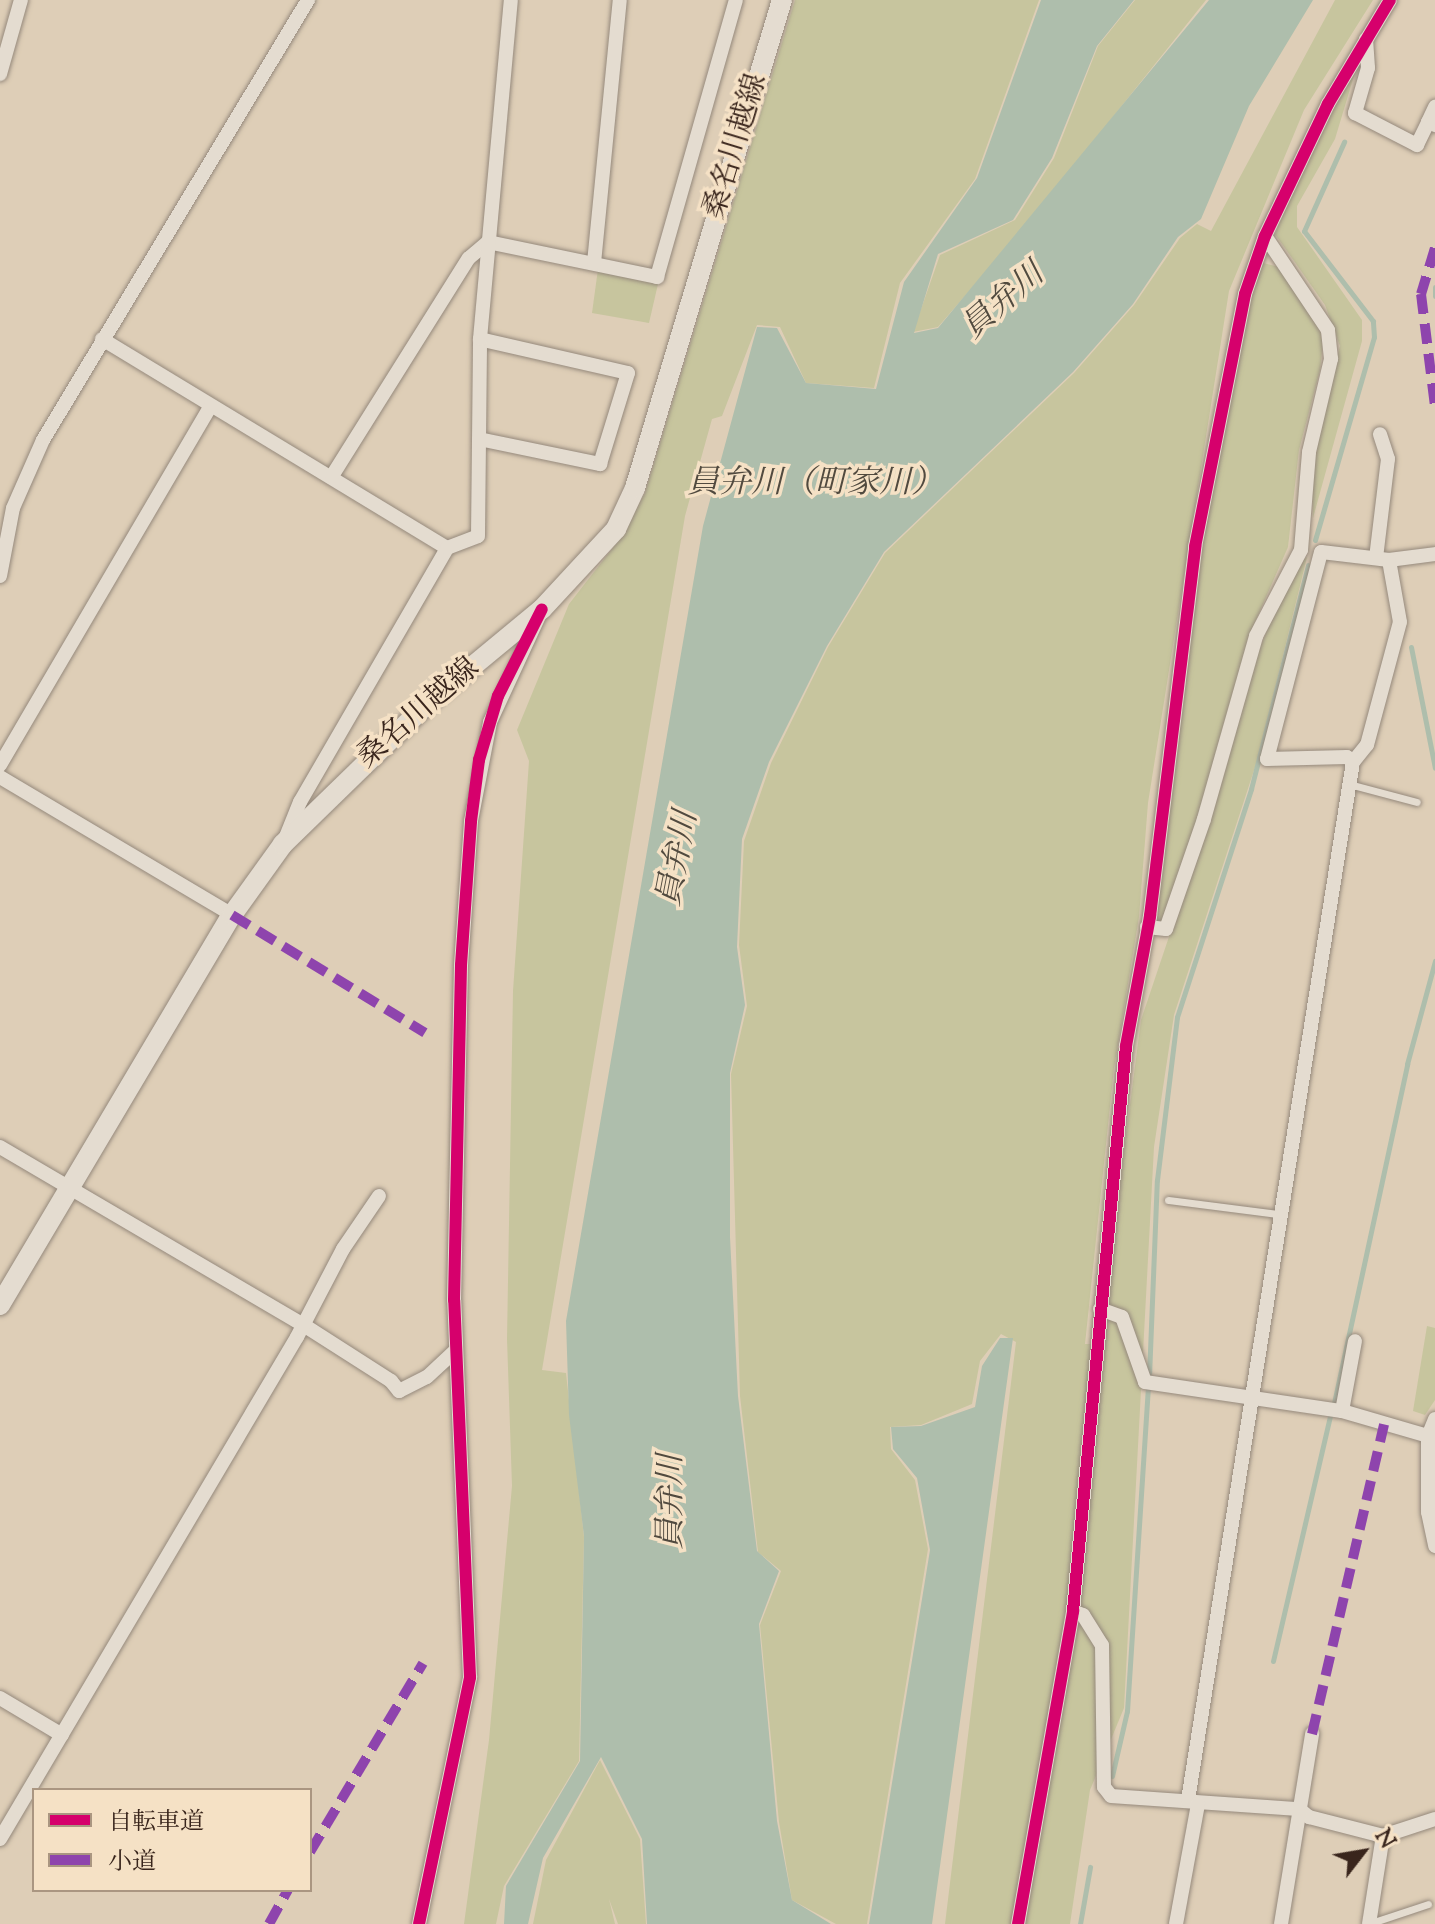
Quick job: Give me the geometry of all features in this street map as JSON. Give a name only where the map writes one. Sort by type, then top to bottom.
[{"type":"main road","name":"桑名川越線","points":[[0,1305],[232,915],[283,844],[427,704],[542,609],[616,529],[635,488],[782,0]]},
{"type":"street","points":[[0,74],[21,0]]},
{"type":"street","points":[[0,576],[5,515],[43,440],[308,0]]},
{"type":"street","points":[[283,844],[300,802],[447,548],[478,536],[480,339],[511,0]]},
{"type":"street","points":[[594,263],[620,0]]},
{"type":"street","points":[[488,242],[657,277],[736,0]]},
{"type":"street","points":[[1018,1924],[1073,1611],[1126,1046],[1147,927],[1195,547],[1245,294],[1265,236],[1279,198],[1390,0]]},
{"type":"street","points":[[1366,39],[1368,68],[1355,113],[1417,145],[1431,124],[1435,107]]},
{"type":"street","points":[[1147,927],[1166,929],[1204,819],[1256,636],[1301,550],[1309,452],[1331,359],[1328,330],[1265,236]]},
{"type":"street","points":[[332,476],[469,258],[488,242]]},
{"type":"street","points":[[102,339],[447,548]]},
{"type":"street","points":[[479,439],[600,464],[628,373],[480,339]]},
{"type":"street","points":[[0,765],[211,406]]},
{"type":"street","points":[[1176,1924],[1278,1214],[1349,784],[1353,762],[1367,745],[1400,622],[1383,559],[1388,459],[1380,434]]},
{"type":"street","points":[[1301,550],[1383,559],[1435,554]]},
{"type":"street","points":[[1321,552],[1267,759],[1315,762],[1347,757],[1353,762]]},
{"type":"street","points":[[419,1924],[470,1677],[455,1351],[461,965],[471,821],[479,760],[494,709],[542,609]]},
{"type":"street","points":[[0,777],[232,915]]},
{"type":"street","points":[[0,1147],[302,1324],[391,1381],[399,1391],[427,1377],[455,1351]]},
{"type":"street","points":[[0,1839],[379,1196]]},
{"type":"street","points":[[1100,1309],[1122,1317],[1150,1383],[1342,1411],[1428,1436]]},
{"type":"street","points":[[1342,1411],[1355,1341]]},
{"type":"street","points":[[1435,1419],[1428,1436],[1435,1546]]},
{"type":"street","points":[[1073,1611],[1083,1615],[1102,1645],[1104,1787],[1111,1796],[1138,1801],[1299,1809],[1309,1817],[1383,1836],[1435,1819]]},
{"type":"street","points":[[0,1698],[62,1735]]},
{"type":"street","points":[[1281,1924],[1312,1734]]},
{"type":"street","points":[[1369,1924],[1383,1836]]},
{"type":"lane","points":[[1349,784],[1417,802]]},
{"type":"lane","points":[[1168,1200],[1278,1214]]},
{"type":"lane","points":[[1369,1924],[1428,1904]]},
{"type":"shaded area","points":[[795,0],[1039,0],[975,179],[900,283],[874,388],[806,383],[780,327],[757,325],[722,416],[712,419],[685,516],[542,1370],[566,1373],[584,1537],[579,1761],[504,1886],[496,1924],[464,1924],[489,1740],[512,1486],[507,1339],[513,991],[529,761],[517,730],[569,604],[619,540],[645,493]]},
{"type":"shaded area","points":[[1135,0],[1206,0],[1034,216],[938,327],[913,332],[940,255],[1015,220],[1054,158],[1098,46]]},
{"type":"shaded area","points":[[1335,0],[1373,0],[1304,110],[1229,291],[1148,803],[1139,917],[1114,1068],[1085,1344],[1099,1344],[1141,1020],[1226,767],[1255,660],[1292,569],[1307,557],[1258,758],[1174,1015],[1154,1147],[1124,1708],[1090,1790],[1070,1924],[945,1924],[1016,1342],[1001,1334],[980,1361],[972,1404],[921,1425],[890,1427],[891,1449],[915,1480],[928,1549],[867,1924],[836,1924],[792,1900],[779,1822],[760,1625],[781,1571],[758,1552],[740,1396],[731,1074],[747,1006],[739,945],[744,841],[771,763],[828,647],[885,553],[1074,373],[1134,305],[1180,238],[1197,224],[1211,231]]},
{"type":"shaded area","points":[[1359,59],[1335,139],[1297,206],[1297,227],[1362,320],[1362,341],[1313,518],[1311,459],[1340,346],[1325,305],[1275,234],[1316,138]]},
{"type":"shaded area","points":[[1263,263],[1279,267],[1318,325],[1323,341],[1320,370],[1299,450],[1288,547],[1248,638],[1208,790],[1164,924],[1152,924],[1201,553],[1250,295]]},
{"type":"shaded area","points":[[598,269],[658,284],[649,323],[592,313]]},
{"type":"shaded area","points":[[1427,1326],[1435,1328],[1435,1400],[1425,1415],[1413,1411]]},
{"type":"shaded area","points":[[600,1760],[640,1839],[646,1924],[618,1924],[609,1899],[615,1924],[533,1924],[546,1860]]},
{"type":"water","name":"員弁川（町家川）","points":[[1041,0],[1134,0],[1097,46],[1052,158],[1013,220],[938,254],[914,333],[938,328],[1209,0],[1313,0],[1249,106],[1201,219],[1178,237],[1133,304],[1073,372],[884,552],[827,646],[769,762],[742,839],[737,947],[745,1005],[730,1073],[730,1237],[738,1396],[757,1551],[779,1571],[759,1624],[777,1821],[792,1900],[831,1924],[647,1924],[642,1839],[601,1757],[543,1858],[528,1924],[504,1924],[506,1886],[580,1761],[584,1536],[569,1415],[566,1321],[703,526],[757,327],[777,328],[806,383],[876,389],[904,282],[977,178]]},
{"type":"water","points":[[1000,1338],[1013,1338],[932,1924],[869,1924],[930,1550],[917,1478],[893,1449],[891,1427],[921,1426],[975,1407],[982,1366]]},
{"type":"waterway","points":[[1315,540],[1374,337],[1373,321],[1304,231],[1344,142]]},
{"type":"waterway","points":[[1435,287],[1435,296]]},
{"type":"waterway","points":[[1149,1376],[1157,1180],[1177,1017],[1251,789],[1308,565]]},
{"type":"waterway","points":[[1411,647],[1435,768]]},
{"type":"waterway","points":[[1334,1403],[1407,1064],[1435,961]]},
{"type":"waterway","points":[[1112,1776],[1127,1711],[1148,1386]]},
{"type":"waterway","points":[[1273,1661],[1330,1417]]},
{"type":"waterway","points":[[1080,1924],[1090,1867]]},
{"type":"marked path","points":[[1435,248],[1421,294],[1435,406]]},
{"type":"marked path","points":[[232,915],[425,1033]]},
{"type":"marked path","points":[[1312,1734],[1384,1424]]},
{"type":"marked path","points":[[312,1849],[423,1663]]},
{"type":"marked path","points":[[269,1924],[287,1892]]},
{"type":"cycle path","points":[[1018,1924],[1073,1611],[1126,1046],[1150,916],[1195,547],[1245,294],[1265,236],[1328,104],[1390,0]]},
{"type":"cycle path","points":[[419,1924],[470,1677],[454,1300],[461,965],[471,821],[479,760],[498,696],[542,609]]},
{"type":"water label","name":"員弁川","points":[[1004,302]]},
{"type":"water label","name":"員弁川","points":[[679,859]]},
{"type":"water label","name":"員弁川","points":[[672,1502]]}]
